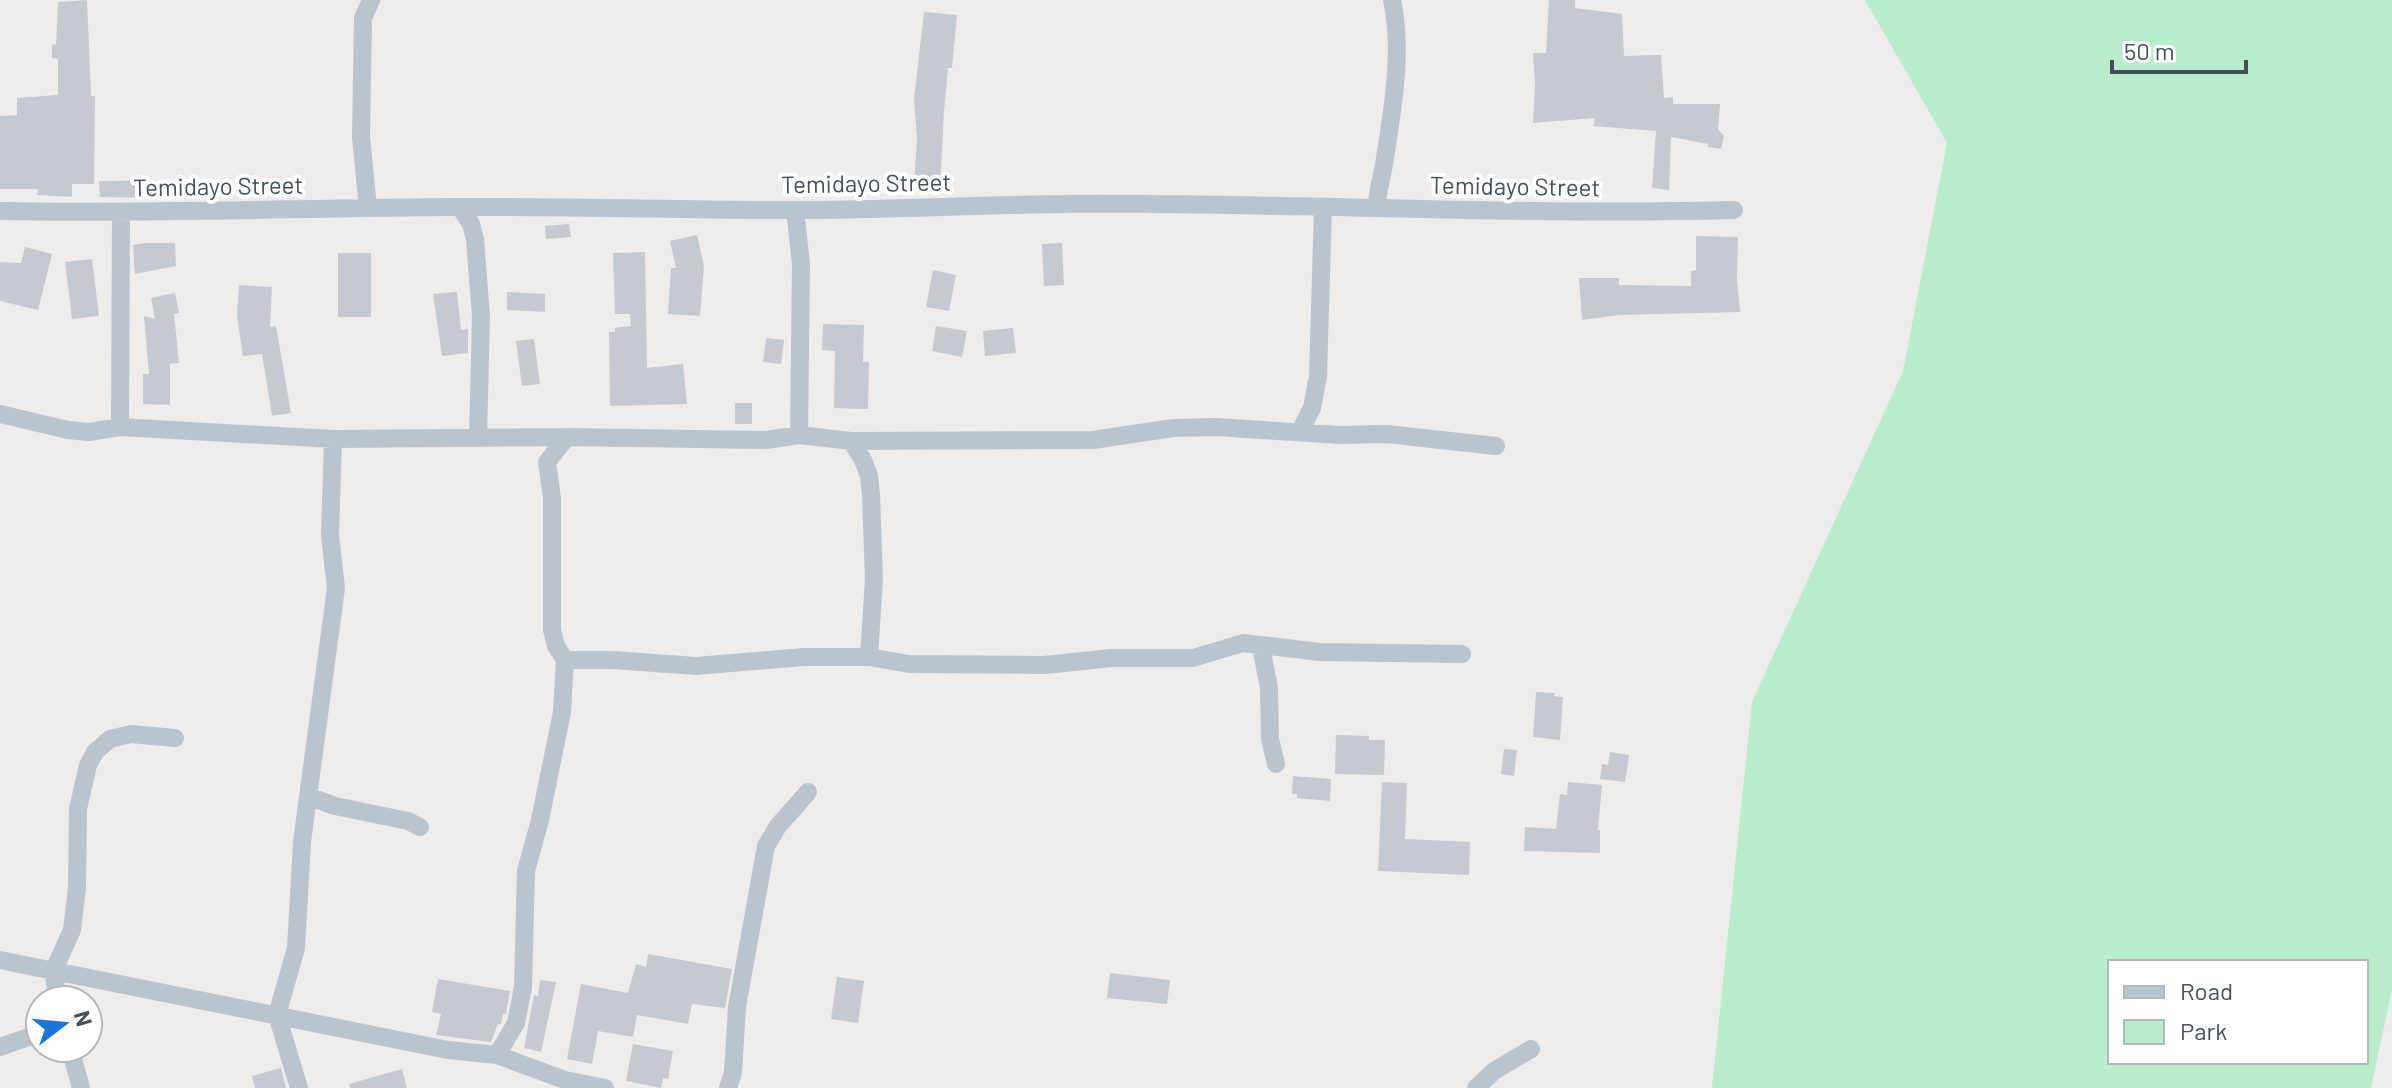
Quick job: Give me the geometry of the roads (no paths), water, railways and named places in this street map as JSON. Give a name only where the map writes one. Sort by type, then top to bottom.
[{"type":"street","points":[[368,208],[361,137],[363,18],[371,0]]},
{"type":"street","points":[[1377,207],[1377,188],[1384,168],[1391,119],[1397,33],[1392,0]]},
{"type":"street","name":"Temidayo Street","points":[[0,211],[121,213],[460,207],[795,210],[1062,204],[1251,204],[1461,212],[1734,210]]},
{"type":"street","points":[[460,207],[471,224],[475,239],[481,316],[478,438]]},
{"type":"street","points":[[1300,431],[1312,408],[1318,376],[1323,207]]},
{"type":"street","points":[[795,210],[801,264],[799,435]]},
{"type":"street","points":[[120,427],[121,213]]},
{"type":"street","points":[[0,414],[89,432],[120,427],[333,439],[567,437],[766,440],[799,435],[851,441],[1093,440],[1187,427],[1340,435],[1387,434],[1496,446]]},
{"type":"street","points":[[497,1055],[516,1023],[523,987],[526,871],[562,712],[565,660],[556,646],[552,630],[552,498],[547,462],[567,437]]},
{"type":"street","points":[[513,438],[547,462]]},
{"type":"street","points":[[299,1088],[277,1015],[296,948],[308,796],[336,588],[330,535],[333,439]]},
{"type":"street","points":[[851,441],[869,476],[871,495],[874,579],[869,657]]},
{"type":"street","points":[[565,660],[696,666],[804,657],[869,657],[909,664],[1044,665],[1112,658],[1193,658],[1243,643],[1320,652],[1462,654]]},
{"type":"street","points":[[1261,647],[1269,688],[1270,739],[1276,764]]},
{"type":"street","points":[[55,984],[53,972],[72,930],[77,888],[78,809],[88,765],[95,752],[110,739],[131,734],[175,738]]},
{"type":"street","points":[[728,1088],[733,1073],[737,1007],[766,846],[778,826],[808,792]]},
{"type":"street","points":[[308,796],[335,806],[408,821],[420,827]]},
{"type":"street","points":[[0,960],[448,1050],[497,1055],[565,1080],[605,1088]]},
{"type":"street","points":[[0,1047],[24,1039]]},
{"type":"street","points":[[1476,1088],[1494,1071],[1531,1049]]},
{"type":"street","points":[[74,1064],[81,1088]]}]
